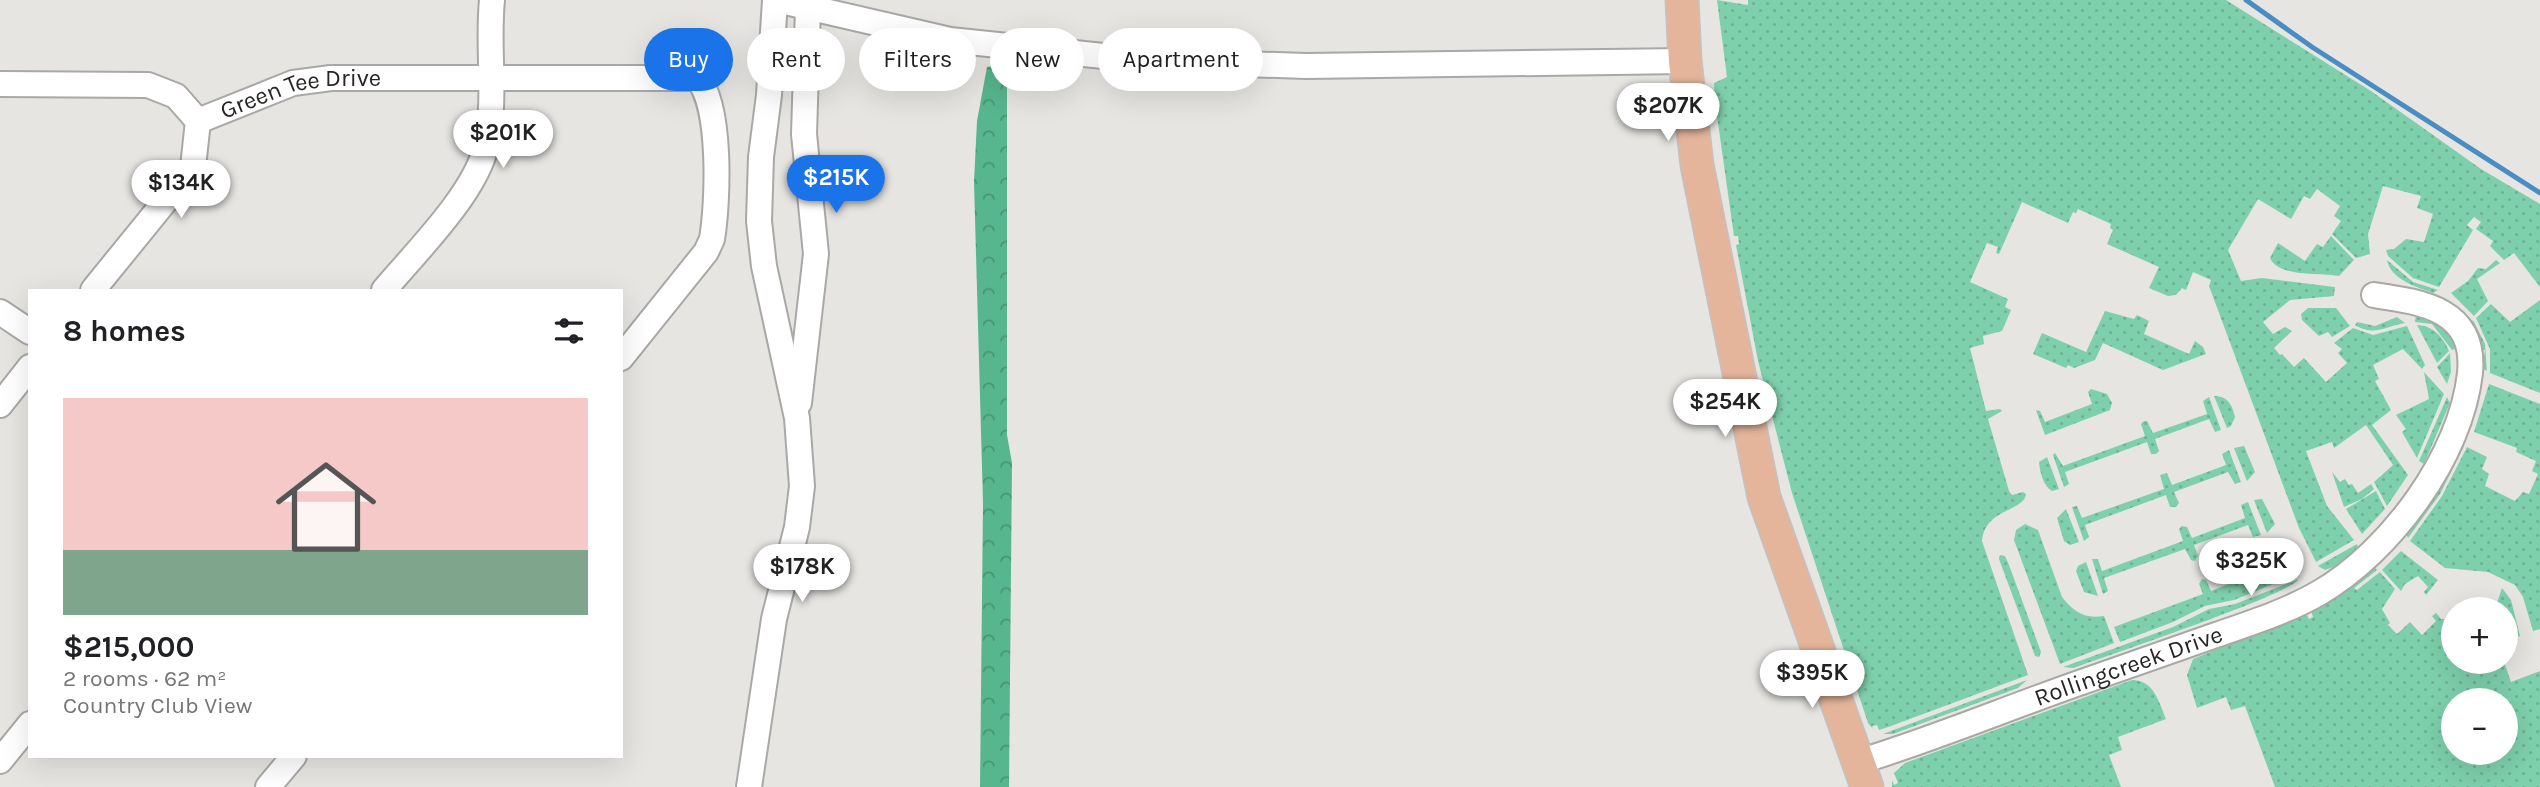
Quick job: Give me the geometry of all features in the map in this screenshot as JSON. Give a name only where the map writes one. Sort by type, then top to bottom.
[{"type":"main road","points":[[1682,0],[1685,61],[1706,218],[1764,497],[1862,774]]},
{"type":"street","points":[[385,289],[457,201],[481,163],[487,145],[492,0]]},
{"type":"street","points":[[749,787],[774,619],[797,527],[802,486],[797,418],[764,266],[759,221],[761,157],[776,0],[950,40],[1151,61],[1306,66],[1685,61]]},
{"type":"street","points":[[797,418],[816,254],[804,134],[808,8]]},
{"type":"street","name":"Green Tee Drive","points":[[0,84],[148,85],[176,96],[198,121],[293,83],[362,77],[697,78],[706,87],[712,119],[714,227],[706,253],[623,356]]},
{"type":"street","points":[[94,289],[193,167],[198,121]]},
{"type":"street","name":"Rollingcreek Drive","points":[[1862,774],[2255,621],[2322,591],[2360,562],[2402,521],[2437,468],[2459,416],[2468,386],[2471,359],[2466,339],[2456,321],[2437,308],[2374,295]]},
{"type":"street","points":[[0,312],[28,331]]},
{"type":"street","points":[[0,405],[28,370]]},
{"type":"street","points":[[0,761],[28,726]]},
{"type":"street","points":[[268,787],[292,758]]},
{"type":"green space","points":[[1717,0],[1748,5],[1748,0],[2226,0],[2371,91],[2481,169],[2540,204],[2540,287],[2514,253],[2504,260],[2490,246],[2493,241],[2476,229],[2481,222],[2474,217],[2467,225],[2473,230],[2439,287],[2413,278],[2388,256],[2386,250],[2394,249],[2406,239],[2424,242],[2433,214],[2417,208],[2421,196],[2383,186],[2368,234],[2370,254],[2356,258],[2332,234],[2341,221],[2334,216],[2340,206],[2317,189],[2310,199],[2304,196],[2291,219],[2258,199],[2228,250],[2241,281],[2262,278],[2335,287],[2334,296],[2290,300],[2263,322],[2273,334],[2285,327],[2292,331],[2274,348],[2280,355],[2294,367],[2304,358],[2326,382],[2347,363],[2338,353],[2342,349],[2334,343],[2353,328],[2373,335],[2407,326],[2425,365],[2422,369],[2403,349],[2373,365],[2379,379],[2375,381],[2391,410],[2372,425],[2408,475],[2387,506],[2374,482],[2393,465],[2366,425],[2334,448],[2332,442],[2306,451],[2327,506],[2354,540],[2316,562],[2299,528],[2209,286],[2211,280],[2193,272],[2186,290],[2182,288],[2176,295],[2168,296],[2149,288],[2159,267],[2107,244],[2113,230],[2110,228],[2111,224],[2078,209],[2076,213],[2073,212],[2068,223],[2022,202],[1999,254],[1996,253],[1998,247],[1987,243],[1970,282],[2008,299],[2005,307],[2011,310],[2002,331],[1983,336],[1984,344],[1970,348],[1986,411],[2002,411],[1988,419],[2009,491],[2012,495],[2023,492],[2026,494],[2019,504],[1990,522],[1982,541],[2028,675],[1879,730],[1877,725],[1872,726],[1873,729],[1868,723],[1792,493],[1758,361],[1736,245],[1739,244],[1738,236],[1734,236],[1715,102],[1714,83],[1727,77]]},
{"type":"green space","points":[[990,66],[990,91],[1007,91],[1007,435],[1012,463],[1009,787],[980,787],[983,503],[974,182],[977,121],[987,67]]},
{"type":"green space","points":[[2331,236],[2354,260],[2339,276],[2282,269],[2270,258],[2278,243],[2305,261],[2317,244],[2323,247]]},
{"type":"green space","points":[[2387,260],[2413,282],[2438,290],[2433,293],[2399,278],[2389,267]]},
{"type":"green space","points":[[2496,260],[2500,263],[2477,279],[2488,301],[2474,316],[2451,293],[2468,281],[2478,268],[2486,269]]},
{"type":"green space","points":[[2540,300],[2540,393],[2490,373],[2490,349],[2476,318],[2491,304],[2510,322]]},
{"type":"green space","points":[[2308,308],[2336,308],[2350,326],[2332,337],[2328,332],[2319,336],[2302,320],[2301,314]]},
{"type":"green space","points":[[2105,311],[2134,319],[2137,315],[2149,321],[2144,334],[2189,354],[2195,341],[2203,347],[2206,354],[2163,370],[2103,343],[2095,360],[2074,368],[2068,365],[2066,368],[2033,354],[2042,333],[2086,352]]},
{"type":"green space","points":[[2416,314],[2441,326],[2457,348],[2452,350],[2432,324],[2415,322]]},
{"type":"green space","points":[[2397,317],[2405,323],[2380,330],[2368,330],[2355,325],[2357,322],[2375,326]]},
{"type":"green space","points":[[2473,320],[2485,344],[2487,371],[2482,368],[2485,350],[2481,350],[2471,324]]},
{"type":"green space","points":[[2417,325],[2433,330],[2447,346],[2449,351],[2437,363]]},
{"type":"green space","points":[[2450,353],[2451,372],[2447,384],[2437,367]]},
{"type":"green space","points":[[2424,372],[2444,394],[2417,458],[2402,432],[2406,429],[2396,415],[2429,399]]},
{"type":"green space","points":[[2489,384],[2540,404],[2540,629],[2533,631],[2523,597],[2515,585],[2488,572],[2445,568],[2410,541],[2442,496],[2467,447],[2487,457],[2482,469],[2489,474],[2485,486],[2515,501],[2523,492],[2529,494],[2538,474],[2532,471],[2536,461],[2516,452],[2517,448],[2474,432]]},
{"type":"green space","points":[[2091,389],[2107,394],[2112,403],[2110,410],[2045,435],[2036,410],[2040,411],[2045,422],[2092,404],[2088,392]]},
{"type":"green space","points":[[2214,396],[2226,399],[2232,409],[2235,417],[2227,428]]},
{"type":"green space","points":[[2209,397],[2221,430],[2215,432],[2209,419],[2155,439],[2159,451],[2156,454],[2151,454],[2147,442],[2065,472],[2069,484],[2064,487],[2053,455],[2055,453],[2063,466],[2145,436],[2141,424],[2144,421],[2147,421],[2153,433],[2207,414],[2203,401]]},
{"type":"green space","points":[[2447,397],[2450,403],[2424,464],[2419,461]]},
{"type":"green space","points":[[2244,446],[2255,472],[2247,481],[2234,448]]},
{"type":"green space","points":[[2459,446],[2464,446],[2440,494],[2408,538],[2406,533]]},
{"type":"green space","points":[[2229,450],[2241,482],[2235,484],[2228,472],[2174,492],[2179,503],[2176,507],[2170,507],[2166,495],[2085,525],[2089,537],[2084,541],[2072,507],[2077,506],[2082,518],[2164,489],[2160,475],[2167,473],[2172,485],[2226,465],[2222,454]]},
{"type":"green space","points":[[2047,457],[2059,489],[2052,491],[2044,482],[2039,466],[2039,462]]},
{"type":"green space","points":[[2332,472],[2340,482],[2345,479],[2349,485],[2352,484],[2358,493],[2371,484],[2374,489],[2362,499],[2344,507]]},
{"type":"green space","points":[[2376,491],[2385,509],[2362,534],[2346,509]]},
{"type":"green space","points":[[2262,499],[2275,524],[2267,533],[2254,500]]},
{"type":"green space","points":[[2248,502],[2261,535],[2253,537],[2248,525],[2194,545],[2198,556],[2195,561],[2191,560],[2185,549],[2104,578],[2108,591],[2103,594],[2092,559],[2098,559],[2102,571],[2183,541],[2179,529],[2182,526],[2187,527],[2192,538],[2245,518],[2241,505]]},
{"type":"green space","points":[[2066,509],[2079,542],[2070,545],[2064,541],[2057,518]]},
{"type":"green space","points":[[2025,524],[2038,530],[2062,597],[2080,613],[2104,616],[2114,643],[2060,664],[2014,540],[2016,530]]},
{"type":"green space","points":[[2357,544],[2358,548],[2336,566],[2325,570],[2318,566]]},
{"type":"green space","points":[[2277,551],[2288,553],[2298,574],[2234,600],[2205,606],[2173,622],[2120,642],[2114,627],[2203,594],[2199,584],[2202,579],[2206,580],[2211,591],[2273,567],[2269,555]]},
{"type":"green space","points":[[2401,551],[2438,580],[2426,595],[2424,592],[2428,587],[2418,576],[2405,584],[2401,591],[2382,570]]},
{"type":"green space","points":[[2000,555],[2005,556],[2009,565],[2041,652],[2039,657],[2035,656],[1999,559]]},
{"type":"green space","points":[[2086,562],[2098,596],[2084,592],[2076,571],[2078,566]]},
{"type":"green space","points":[[2374,566],[2377,570],[2354,588],[2357,590],[2380,572],[2395,589],[2382,609],[2390,623],[2388,625],[2397,634],[2410,622],[2422,635],[2436,621],[2432,616],[2436,613],[2441,619],[2441,674],[2508,674],[2511,682],[2540,671],[2540,787],[2275,787],[2245,706],[2231,710],[2226,697],[2197,708],[2187,675],[2193,659],[2306,613],[2309,619],[2313,617],[2311,611],[2365,576]]},
{"type":"green space","points":[[2299,579],[2264,598],[2195,625],[2074,668],[2063,667],[2173,627],[2209,609],[2235,604]]},
{"type":"green space","points":[[2502,588],[2509,597],[2499,597]]},
{"type":"green space","points":[[2027,680],[2018,688],[1893,734],[1883,734]]},
{"type":"green space","points":[[2132,680],[2151,688],[2166,719],[2118,737],[2122,750],[2109,755],[2121,787],[1892,787],[1892,780],[1894,785],[1898,783],[1894,773],[1905,763]]},
{"type":"waterway","points":[[2246,0],[2312,47],[2540,193]]}]
